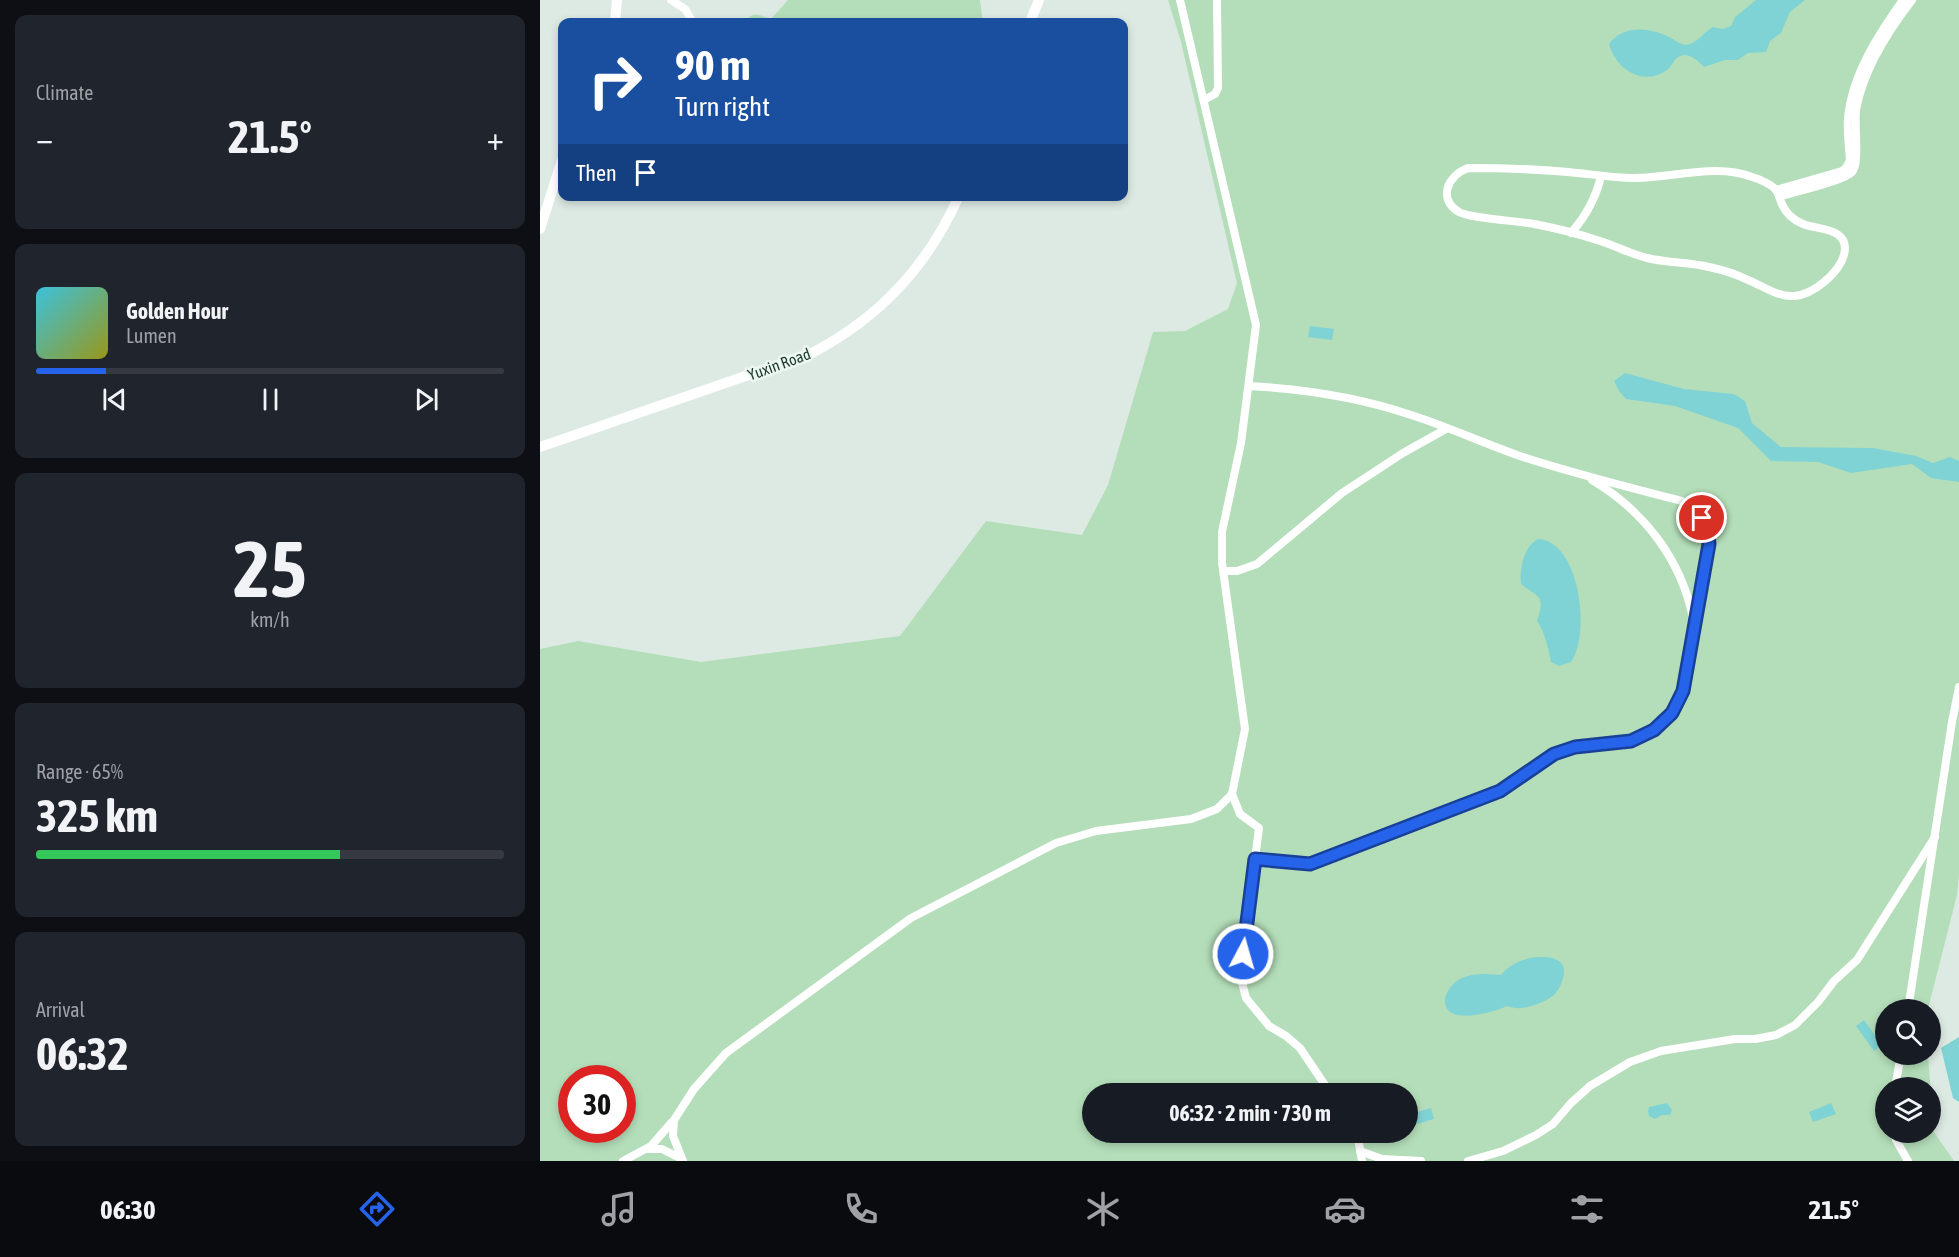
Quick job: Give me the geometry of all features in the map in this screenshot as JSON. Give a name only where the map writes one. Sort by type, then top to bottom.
[{"type":"street","points":[[615,18],[616,0]]},
{"type":"street","points":[[671,0],[685,9],[692,18]]},
{"type":"street","points":[[1032,18],[1040,0]]},
{"type":"street","points":[[1180,0],[1256,325],[1241,443],[1222,532],[1224,571],[1245,729],[1232,794],[1240,814],[1258,828],[1240,975],[1246,998],[1269,1026],[1300,1048],[1324,1083]]},
{"type":"street","points":[[1204,100],[1215,94],[1218,88],[1217,0]]},
{"type":"street","points":[[1778,193],[1842,171],[1848,166],[1850,158],[1847,138],[1848,117],[1854,88],[1874,46],[1903,0]]},
{"type":"street","points":[[1778,193],[1845,177],[1854,170],[1857,161],[1855,118],[1861,90],[1880,50],[1912,0]]},
{"type":"street","points":[[1468,168],[1542,170],[1600,176],[1644,178],[1731,172],[1755,178],[1778,193],[1782,206],[1795,220],[1813,227],[1829,229],[1839,237],[1844,250],[1839,264],[1817,289],[1803,295],[1781,295],[1720,270],[1648,258],[1571,233],[1517,221],[1465,215],[1456,211],[1447,195],[1452,177],[1468,168]]},
{"type":"street","points":[[540,229],[558,173]]},
{"type":"street","points":[[1571,233],[1592,202],[1600,176]]},
{"type":"street","name":"Yuxin Road","points":[[540,447],[812,353],[827,345],[875,311],[902,287],[936,241],[956,201]]},
{"type":"street","points":[[1249,386],[1312,391],[1394,409],[1524,457],[1682,501],[1702,518],[1709,544],[1686,679],[1678,702],[1663,722],[1643,737],[1619,744],[1575,747],[1554,754],[1500,791],[1310,864],[1255,859]]},
{"type":"street","points":[[1224,571],[1244,570],[1257,564],[1342,493],[1403,453],[1446,429]]},
{"type":"street","points":[[1580,474],[1624,502],[1656,536],[1679,575],[1689,599],[1695,625]]},
{"type":"street","points":[[1910,999],[1959,687]]},
{"type":"street","points":[[623,1161],[646,1149],[666,1131],[694,1089],[726,1053],[911,918],[1056,843],[1095,831],[1191,819],[1217,809],[1232,794]]},
{"type":"street","points":[[1468,1161],[1503,1150],[1536,1135],[1553,1124],[1590,1086],[1630,1062],[1660,1051],[1776,1035],[1795,1025],[1818,1002],[1834,981],[1857,960],[1935,837]]},
{"type":"street","points":[[678,1112],[673,1136],[683,1161]]},
{"type":"street","points":[[1359,1143],[1362,1161]]},
{"type":"street","points":[[1898,1143],[1908,1161]]},
{"type":"street","points":[[646,1149],[662,1149],[677,1155],[683,1161]]},
{"type":"street","points":[[1360,1151],[1381,1160],[1420,1161]]},
{"type":"green space","points":[[788,0],[980,0],[982,18],[772,18]]},
{"type":"green space","points":[[1168,0],[1959,0],[1959,874],[1957,895],[1931,999],[1875,999],[1875,1065],[1929,1065],[1930,1077],[1875,1077],[1875,1143],[1941,1142],[1954,1161],[540,1161],[540,649],[578,641],[701,662],[900,636],[986,521],[1082,535],[1108,485],[1153,332],[1185,331],[1228,309],[1237,283],[1181,42]]},
{"type":"green space","points":[[754,15],[768,18],[749,18]]},
{"type":"water","points":[[1756,0],[1805,0],[1790,12],[1781,33],[1770,41],[1766,52],[1748,53],[1738,60],[1725,60],[1704,67],[1693,57],[1684,55],[1678,57],[1667,70],[1649,77],[1640,76],[1624,68],[1609,44],[1621,33],[1645,30],[1687,45],[1696,41],[1713,27],[1723,29],[1731,26],[1735,17]]},
{"type":"water","points":[[1310,326],[1334,329],[1332,340],[1308,337]]},
{"type":"water","points":[[1625,373],[1684,389],[1734,394],[1745,401],[1752,423],[1781,447],[1873,448],[1916,456],[1933,463],[1950,457],[1959,461],[1959,482],[1931,478],[1912,464],[1851,473],[1818,462],[1771,461],[1738,428],[1675,406],[1626,399],[1614,381]]},
{"type":"water","points":[[1538,539],[1552,544],[1564,555],[1578,591],[1580,631],[1577,649],[1571,662],[1559,666],[1551,662],[1544,635],[1537,621],[1541,606],[1539,598],[1521,584],[1521,572],[1526,552]]},
{"type":"water","points":[[1536,957],[1556,959],[1564,968],[1560,986],[1548,999],[1529,1007],[1507,1006],[1468,1016],[1453,1014],[1448,1010],[1445,1002],[1446,995],[1457,981],[1470,975],[1501,975],[1517,963]]},
{"type":"water","points":[[1864,1020],[1875,1035],[1875,1050],[1874,1051],[1856,1026]]},
{"type":"water","points":[[1959,1037],[1959,1102],[1953,1098],[1941,1048]]},
{"type":"water","points":[[1667,1103],[1672,1110],[1670,1115],[1662,1115],[1655,1119],[1649,1116],[1649,1107]]},
{"type":"water","points":[[1831,1103],[1836,1114],[1813,1122],[1809,1112]]},
{"type":"water","points":[[1431,1108],[1434,1119],[1418,1124],[1418,1112]]},
{"type":"route","points":[[1243,954],[1255,859],[1310,864],[1490,796],[1509,786],[1535,765],[1554,754],[1575,747],[1631,741],[1643,737],[1663,722],[1678,702],[1686,679],[1709,544],[1702,518]]}]
